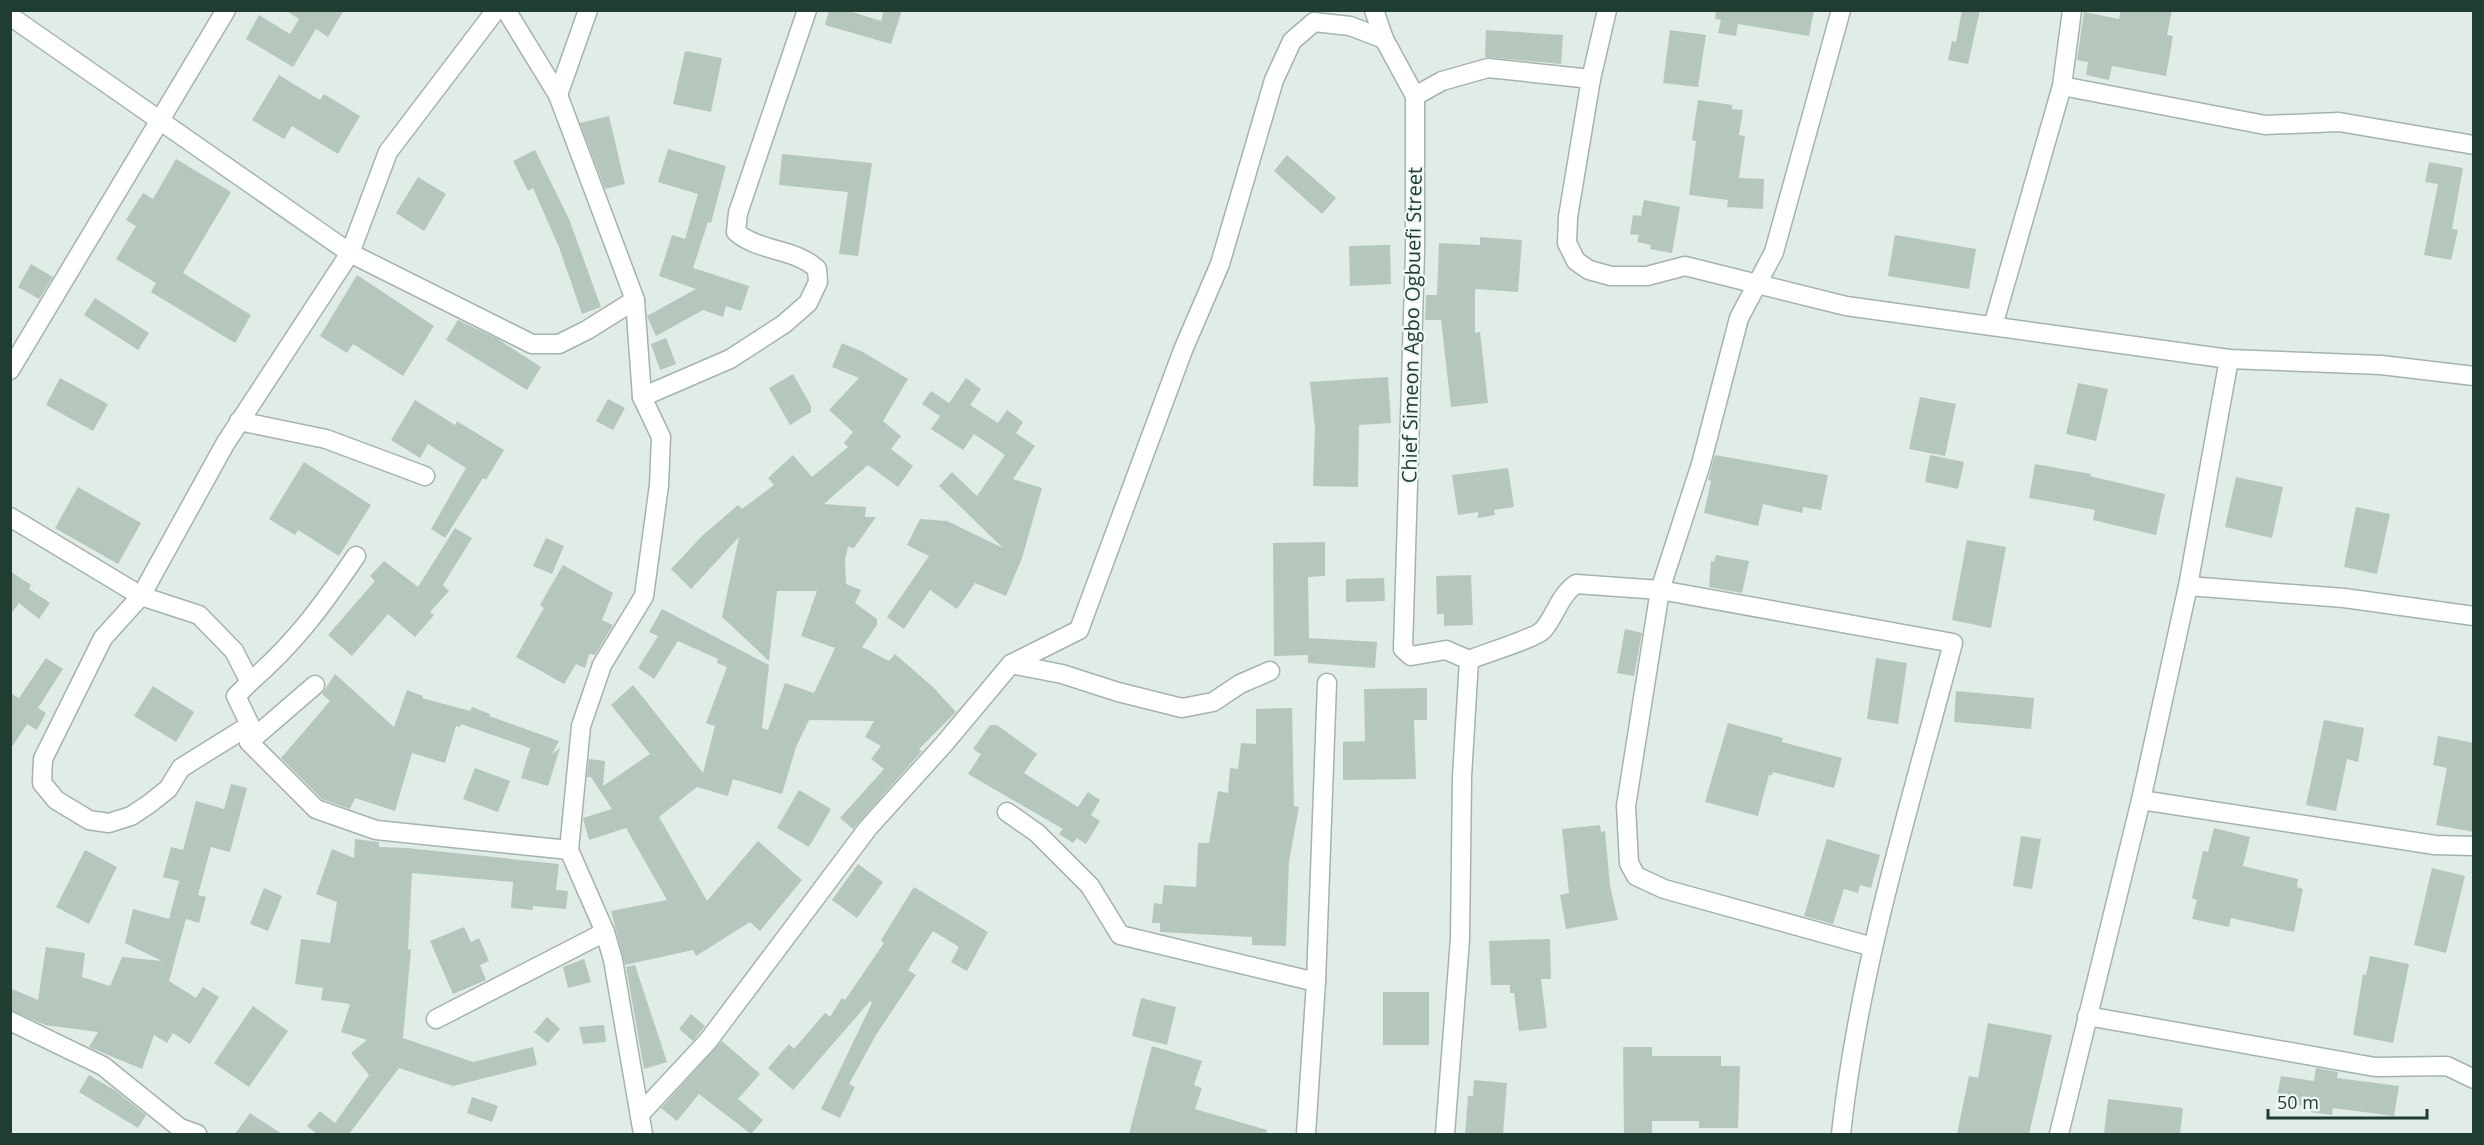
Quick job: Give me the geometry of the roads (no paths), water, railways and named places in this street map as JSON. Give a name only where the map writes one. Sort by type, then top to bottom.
[{"type":"street","points":[[10,370],[226,10]]},
{"type":"street","points":[[315,686],[250,734],[181,768],[168,789],[131,816],[109,823],[89,820],[56,800],[42,783],[44,759],[103,638],[141,596],[239,421],[350,253],[388,152],[496,10]]},
{"type":"street","points":[[506,10],[558,95],[635,300],[642,397],[661,437],[659,485],[644,596],[602,665],[581,726],[569,850],[605,932],[613,960],[643,1134]]},
{"type":"street","points":[[558,95],[588,10]]},
{"type":"street","points":[[642,397],[730,359],[808,303],[818,282],[817,269],[809,261],[748,242],[736,232],[738,213],[807,10]]},
{"type":"street","name":"Chief Simeon Agbo Ogbuefi Street","points":[[1374,10],[1384,39],[1415,96],[1415,251],[1403,649],[1411,656],[1446,650],[1469,660]]},
{"type":"street","points":[[1607,10],[1591,79],[1568,217],[1567,243],[1576,261],[1589,270],[1611,276],[1647,276],[1685,266],[1846,306],[2229,359],[2380,365],[2474,376]]},
{"type":"street","points":[[1841,10],[1774,252],[1739,318],[1701,464],[1660,590],[1626,806],[1629,863],[1636,876],[1664,889],[1873,947]]},
{"type":"street","points":[[1993,326],[2062,86],[2072,10]]},
{"type":"street","points":[[10,16],[350,253],[532,344],[559,344],[587,330],[635,300]]},
{"type":"street","points":[[641,1113],[708,1041],[868,828],[945,744],[1011,664],[1079,630],[1183,350],[1220,264],[1274,80],[1292,41],[1314,22],[1350,26],[1384,39]]},
{"type":"street","points":[[1415,96],[1442,81],[1488,68],[1591,79]]},
{"type":"street","points":[[2062,86],[2265,125],[2339,122],[2474,145]]},
{"type":"street","points":[[2059,1134],[2140,800],[2188,586],[2229,359]]},
{"type":"street","points":[[239,421],[326,439],[425,476]]},
{"type":"street","points":[[10,517],[141,596],[199,615],[234,651],[250,682]]},
{"type":"street","points":[[356,556],[318,612],[291,645],[236,696],[250,734],[316,809],[376,830],[569,850]]},
{"type":"street","points":[[1445,1134],[1460,939],[1462,777],[1469,660],[1508,644],[1531,638],[1543,630],[1565,592],[1576,584],[1660,590],[1953,643],[1873,947],[1849,1063],[1841,1134]]},
{"type":"street","points":[[2188,586],[2344,598],[2474,616]]},
{"type":"street","points":[[1011,664],[1062,674],[1118,692],[1182,708],[1213,702],[1240,684],[1269,671]]},
{"type":"street","points":[[1306,1134],[1316,982],[1327,683]]},
{"type":"street","points":[[2140,800],[2435,845],[2474,846]]},
{"type":"street","points":[[1007,812],[1037,832],[1090,886],[1120,935],[1316,982]]},
{"type":"street","points":[[436,1019],[605,932]]},
{"type":"street","points":[[2087,1016],[2375,1067],[2447,1066],[2474,1079]]},
{"type":"street","points":[[10,1021],[103,1066],[178,1131],[198,1134]]}]
